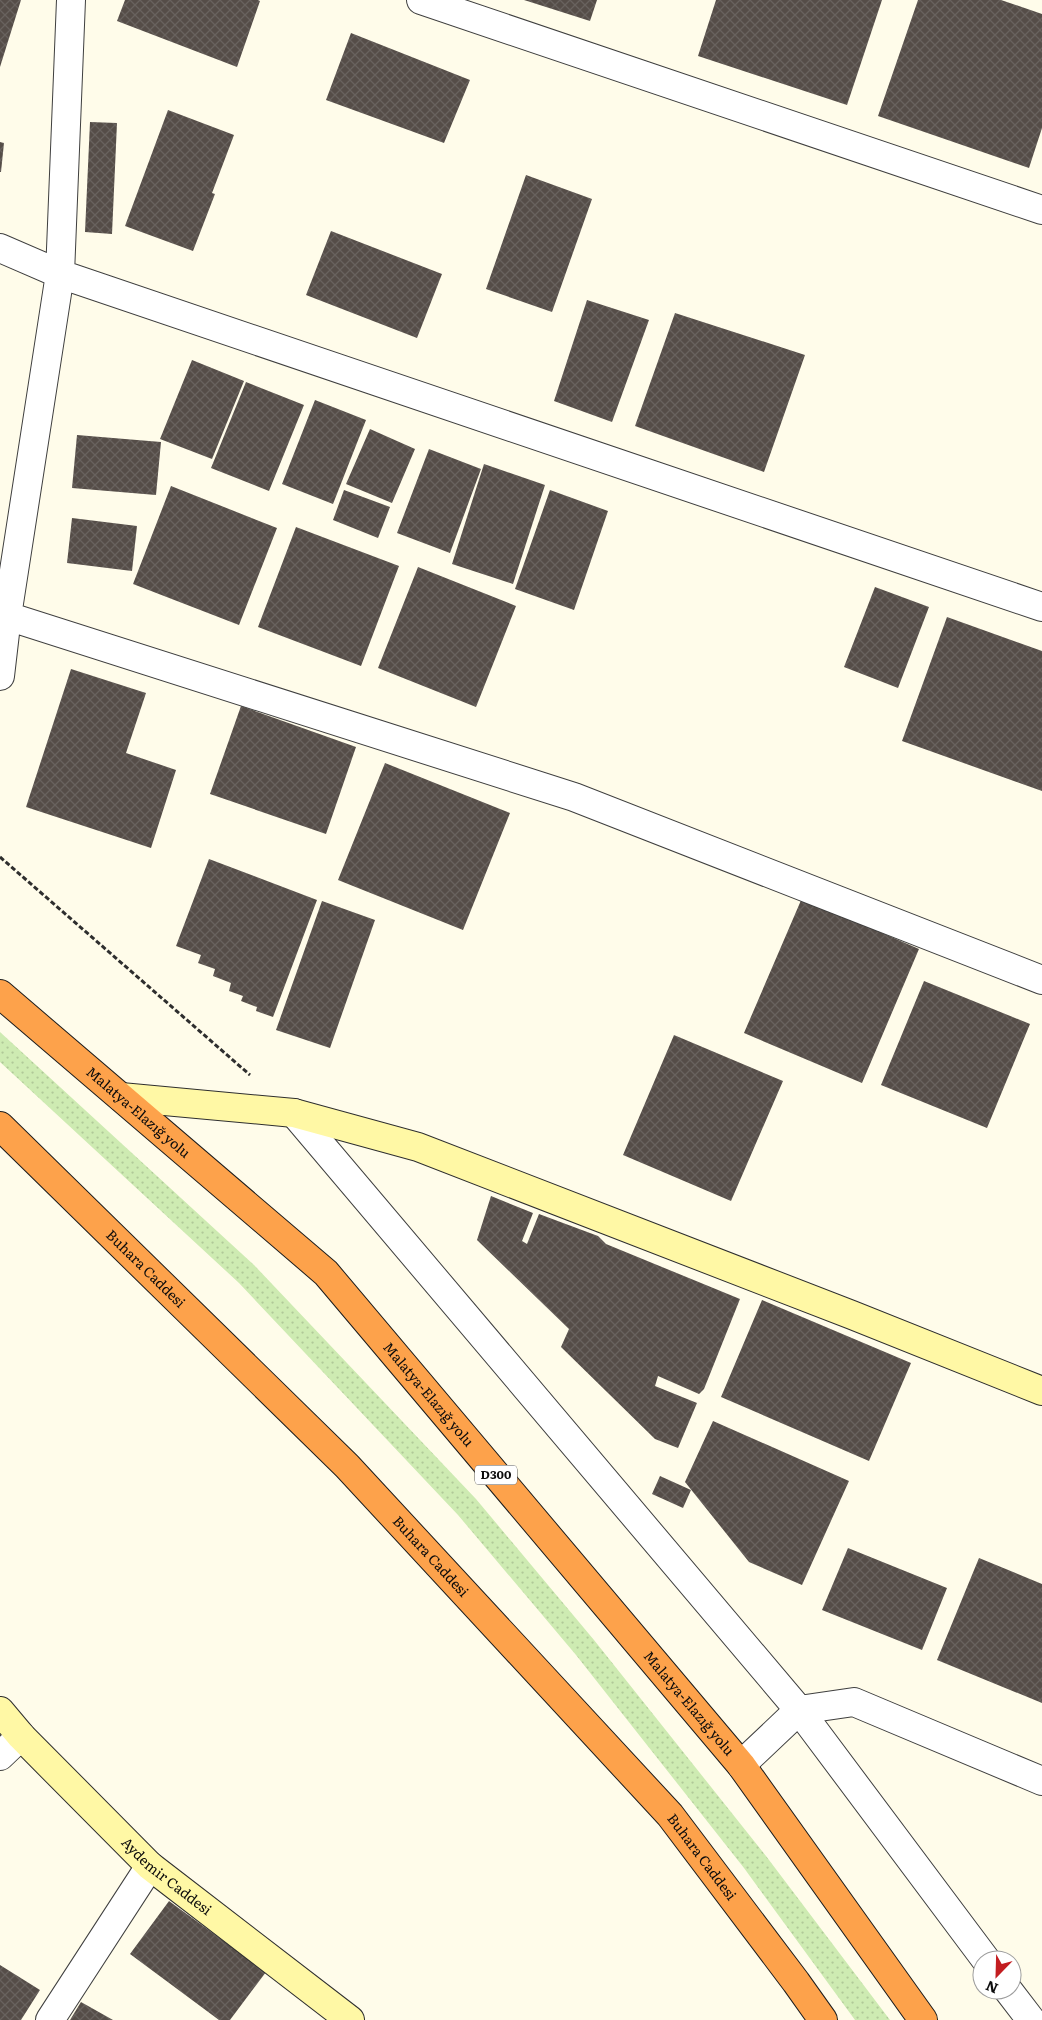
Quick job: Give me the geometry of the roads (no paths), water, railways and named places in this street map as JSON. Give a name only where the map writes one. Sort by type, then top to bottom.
[{"type":"highway","name":"Malatya-Elazığ yolu","points":[[0,994],[326,1273],[741,1765],[923,2020]]},
{"type":"highway","name":"Buhara Caddesi","points":[[0,1126],[347,1466],[670,1815],[823,2020]]},
{"type":"street","points":[[0,676],[7,616],[60,274],[71,0]]},
{"type":"street","points":[[421,0],[1042,210]]},
{"type":"street","points":[[0,248],[60,274],[1042,607]]},
{"type":"street","points":[[7,616],[574,798],[1042,980]]},
{"type":"street","points":[[121,1097],[294,1113],[418,1147],[834,1308],[1042,1391]]},
{"type":"street","points":[[294,1113],[799,1710],[979,1950]]},
{"type":"street","points":[[741,1765],[799,1710],[854,1702],[1042,1781]]},
{"type":"street","name":"Aydemir Caddesi","points":[[0,1711],[21,1736],[150,1866],[350,2020]]},
{"type":"street","points":[[0,1756],[21,1736]]},
{"type":"street","points":[[50,2020],[150,1866]]},
{"type":"street","points":[[1016,2000],[1031,2020]]}]
